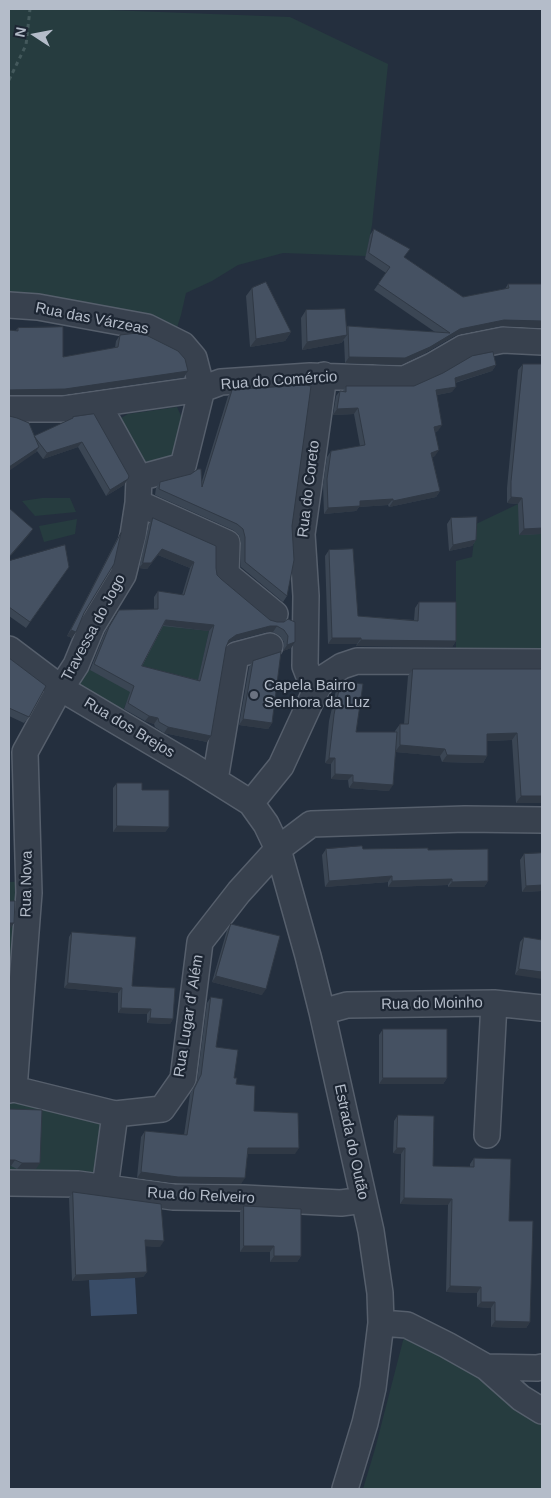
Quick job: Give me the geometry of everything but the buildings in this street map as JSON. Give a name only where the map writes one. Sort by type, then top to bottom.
[{"type":"street","name":"Rua das Várzeas","points":[[9,305],[38,307],[147,327],[183,345],[194,358],[202,390]]},
{"type":"street","name":"Rua do Comércio","points":[[9,409],[62,409],[202,390],[221,382],[324,375],[404,379],[432,366],[463,348],[503,340],[542,342]]},
{"type":"street","name":"Rua do Coreto","points":[[316,692],[305,666],[306,596],[302,534],[324,375]]},
{"type":"street","points":[[138,490],[184,466],[202,390]]},
{"type":"street","points":[[98,404],[138,490],[227,543],[226,574],[275,614]]},
{"type":"street","name":"Travessa do Jogo","points":[[62,689],[76,665],[92,626],[123,575],[133,535],[138,490]]},
{"type":"street","points":[[305,666],[282,657],[268,644],[268,628],[275,614],[306,596]]},
{"type":"street","points":[[214,780],[236,655],[270,646]]},
{"type":"street","name":"Rua dos Brejos","points":[[9,648],[62,689],[252,804]]},
{"type":"street","points":[[252,804],[281,766],[316,692],[325,678],[342,666],[357,661],[542,662]]},
{"type":"street","name":"Rua Nova","points":[[11,1090],[29,893],[25,752],[54,699],[62,689]]},
{"type":"street","name":"Estrada do Outão","points":[[252,804],[266,824],[278,849],[308,956],[371,1231],[377,1275],[381,1323],[373,1388],[365,1423],[345,1489]]},
{"type":"street","name":"Rua Lugar d' Além","points":[[11,1090],[115,1114],[162,1109],[183,1079],[200,942],[239,892],[278,849],[310,824],[465,818],[542,820]]},
{"type":"street","points":[[487,1135],[494,1003]]},
{"type":"street","name":"Rua do Moinho","points":[[322,1012],[347,1005],[494,1003],[542,1008]]},
{"type":"street","points":[[104,1188],[115,1114]]},
{"type":"street","name":"Rua do Relveiro","points":[[9,1183],[78,1184],[173,1197],[244,1198],[340,1203],[364,1200]]},
{"type":"street","points":[[381,1323],[406,1325],[448,1345],[486,1367],[520,1398],[542,1410]]},
{"type":"street","points":[[486,1367],[542,1367]]},
{"type":"path","points":[[9,80],[26,44],[30,9]]},
{"type":"green space","points":[[82,9],[290,17],[388,64],[372,225],[366,256],[283,253],[238,265],[212,281],[186,293],[173,340],[9,305],[9,10]]},
{"type":"green space","points":[[177,407],[182,418],[176,457],[139,464],[118,420],[128,414]]},
{"type":"green space","points":[[42,498],[70,498],[76,512],[35,516],[22,501]]},
{"type":"green space","points":[[518,504],[542,534],[542,649],[456,651],[456,561],[472,557],[476,524]]},
{"type":"green space","points":[[77,519],[75,534],[44,542],[39,526]]},
{"type":"green space","points":[[168,614],[182,628],[209,631],[193,705],[139,672],[122,713],[73,695],[87,668],[107,679]]},
{"type":"green space","points":[[29,881],[14,1089],[115,1114],[105,1188],[9,1183],[9,882]]},
{"type":"green space","points":[[406,1329],[542,1411],[542,1489],[363,1489]]},
{"type":"water","points":[[135,1278],[137,1314],[91,1316],[89,1280]]},
{"type":"place","name":"Capela Bairro Senhora da Luz","points":[[254,695]]}]
